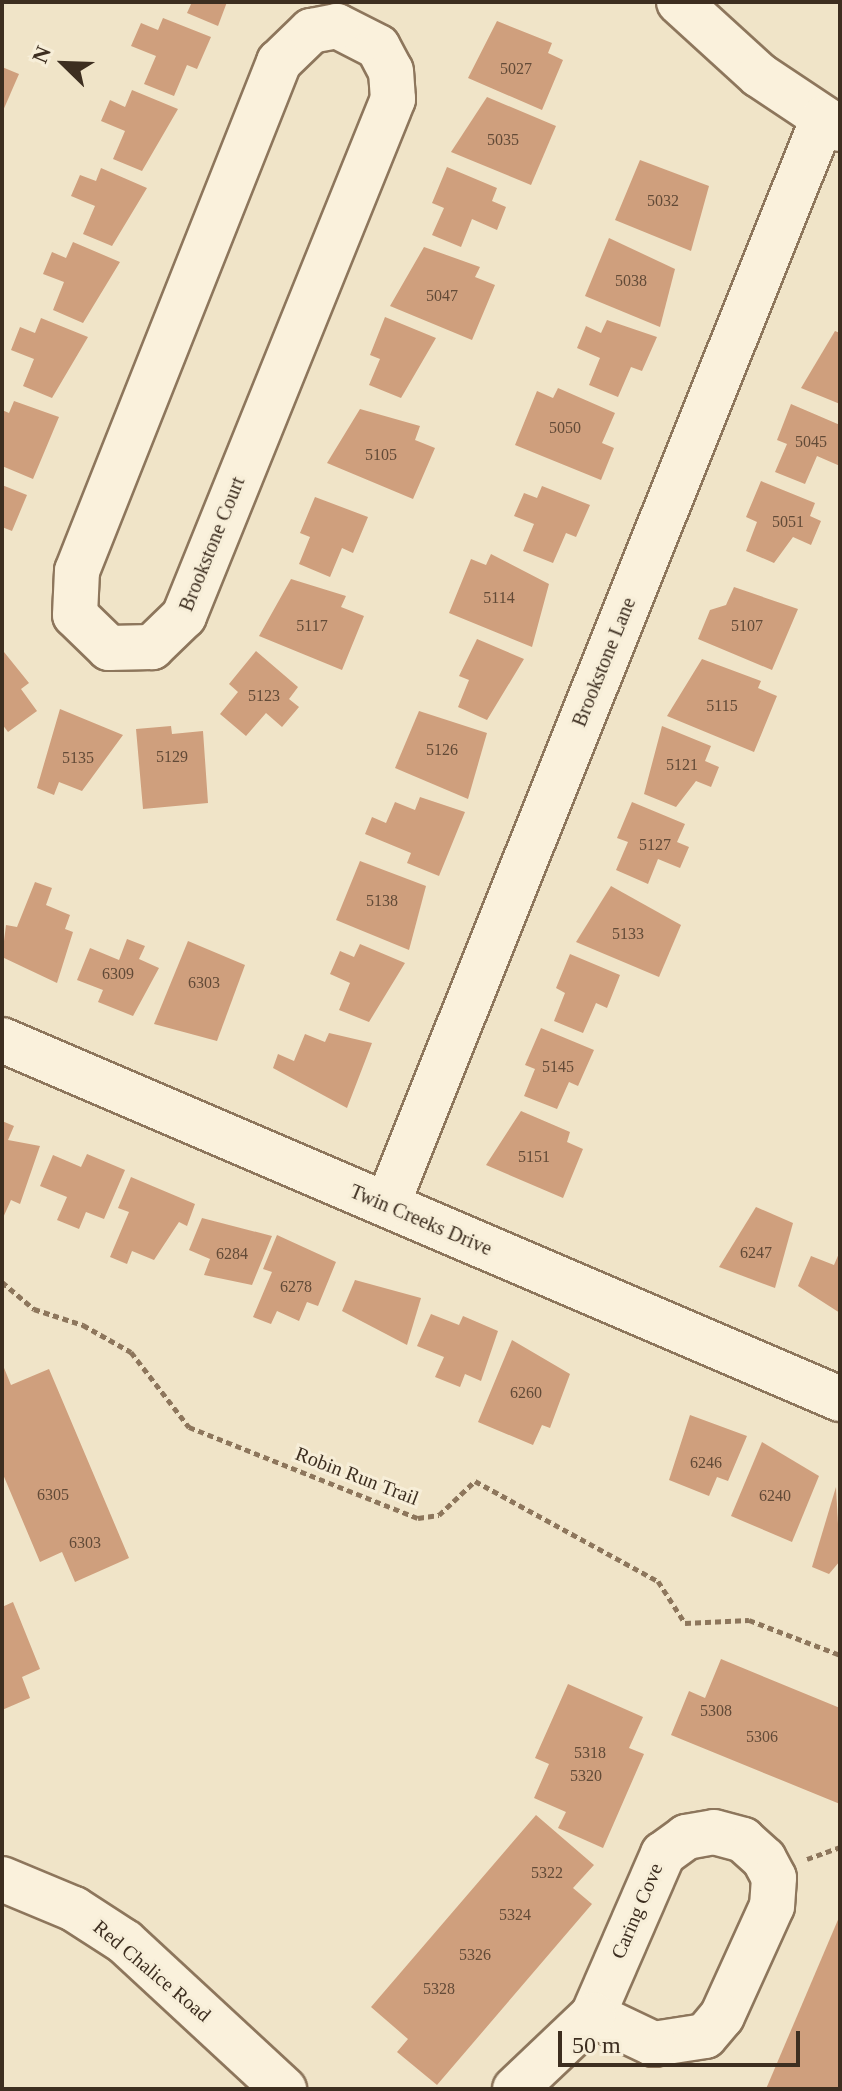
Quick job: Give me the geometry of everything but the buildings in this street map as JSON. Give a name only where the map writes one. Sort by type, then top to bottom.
[{"type":"street","points":[[679,2],[759,75],[831,123]]},
{"type":"street","name":"Brookstone Court","points":[[362,16],[383,54],[393,99],[184,616],[152,647],[109,648],[75,615],[77,571],[279,62],[311,31],[362,16]]},
{"type":"street","name":"Brookstone Lane","points":[[387,1205],[831,123]]},
{"type":"street","name":"Twin Creeks Drive","points":[[2,1040],[840,1399]]},
{"type":"street","name":"Caring Cove","points":[[515,2089],[593,2015],[663,1854],[686,1837],[714,1832],[755,1849],[774,1878],[772,1906],[705,2036],[664,2046],[593,2015]]},
{"type":"street","name":"Red Chalice Road","points":[[2,1879],[61,1902],[125,1942],[284,2089]]},
{"type":"path","name":"Robin Run Trail","points":[[2,1282],[34,1309],[83,1325],[131,1352],[189,1427],[418,1518],[439,1515],[475,1481],[658,1581],[685,1623],[749,1620],[840,1655]]}]
